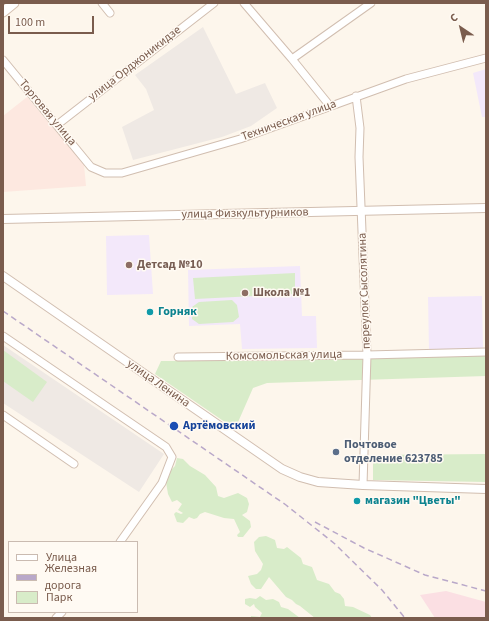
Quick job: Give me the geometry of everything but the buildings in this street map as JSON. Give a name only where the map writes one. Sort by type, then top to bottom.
[{"type":"main road","points":[[3,12],[14,3]]},
{"type":"street","points":[[102,3],[110,13]]},
{"type":"street","name":"улица Орджоникидзе","points":[[57,125],[214,3]]},
{"type":"street","points":[[244,3],[330,106]]},
{"type":"street","points":[[292,59],[371,3]]},
{"type":"street","name":"Техническая улица","points":[[91,167],[105,173],[122,173],[240,139],[406,79],[486,58]]},
{"type":"street","name":"Торговая улица","points":[[3,60],[91,167]]},
{"type":"street","name":"переулок Сысолятина","points":[[356,96],[360,128],[359,157],[367,355],[364,485]]},
{"type":"street","name":"улица Физкультурников","points":[[3,219],[486,208]]},
{"type":"street","name":"улица Ленина","points":[[3,276],[282,469],[300,477],[318,482],[364,485],[486,489]]},
{"type":"street","points":[[3,336],[166,447],[172,457],[162,483],[121,541]]},
{"type":"street","name":"Комсомольская улица","points":[[178,358],[486,352]]},
{"type":"street","points":[[3,415],[74,464]]},
{"type":"shaded area","points":[[203,27],[236,94],[265,83],[277,108],[251,126],[222,137],[133,160],[122,127],[154,110],[146,89],[135,75]]},
{"type":"shaded area","points":[[486,69],[486,117],[482,117],[473,73]]},
{"type":"shaded area","points":[[27,97],[84,165],[86,186],[3,192],[3,116]]},
{"type":"shaded area","name":"Детсад №10","points":[[149,235],[153,294],[107,295],[106,236]]},
{"type":"shaded area","name":"Школа №1","points":[[300,266],[302,316],[316,316],[317,348],[242,349],[240,324],[189,326],[188,270]]},
{"type":"shaded area","points":[[482,296],[483,349],[429,350],[428,297]]},
{"type":"shaded area","points":[[3,345],[164,454],[139,492],[3,403]]},
{"type":"shaded area","points":[[446,591],[486,602],[486,618],[435,618],[420,595]]},
{"type":"green space","points":[[295,273],[295,294],[195,299],[193,278]]},
{"type":"green space","points":[[232,300],[237,305],[239,317],[233,322],[199,324],[192,319],[192,307],[199,302]]},
{"type":"green space","points":[[3,350],[47,382],[33,402],[3,381]]},
{"type":"green space","points":[[486,355],[486,376],[267,383],[253,388],[235,429],[155,374],[161,361],[270,361]]},
{"type":"green space","points":[[486,454],[486,482],[373,480],[373,455]]},
{"type":"green space","points":[[177,458],[183,459],[190,466],[205,475],[216,487],[218,496],[224,498],[238,493],[247,498],[249,504],[247,512],[242,515],[250,521],[251,527],[243,537],[238,537],[237,535],[240,532],[234,519],[224,518],[205,512],[194,519],[189,517],[183,523],[177,522],[174,514],[176,512],[181,514],[183,513],[178,510],[182,504],[177,500],[172,502],[168,494],[166,482],[171,470],[175,466]]},
{"type":"green space","points":[[266,536],[275,540],[277,548],[284,549],[287,547],[301,558],[303,564],[312,567],[317,580],[329,584],[335,592],[340,594],[344,599],[345,606],[353,607],[370,615],[372,618],[315,618],[286,597],[269,577],[261,589],[256,589],[251,584],[248,576],[257,574],[261,570],[263,564],[255,551],[254,542],[259,537]]},
{"type":"green space","points":[[260,596],[266,600],[273,599],[279,602],[281,607],[288,609],[300,618],[251,618],[251,616],[260,617],[262,613],[255,607],[254,604],[250,607],[245,604],[245,599],[256,599]]},
{"type":"railway","points":[[3,311],[286,505],[335,544],[382,590],[405,618]]},
{"type":"railway","points":[[315,522],[364,548],[425,575],[486,591]]},
{"type":"place","name":"Детсад №10","points":[[129,265]]},
{"type":"place","name":"Школа №1","points":[[245,293]]},
{"type":"place","name":"Горняк","points":[[150,312]]},
{"type":"place","name":"Артёмовский","points":[[174,426]]},
{"type":"place","name":"Почтовое отделение 623785","points":[[336,452]]},
{"type":"place","name":"магазин \"Цветы\"","points":[[357,501]]}]
